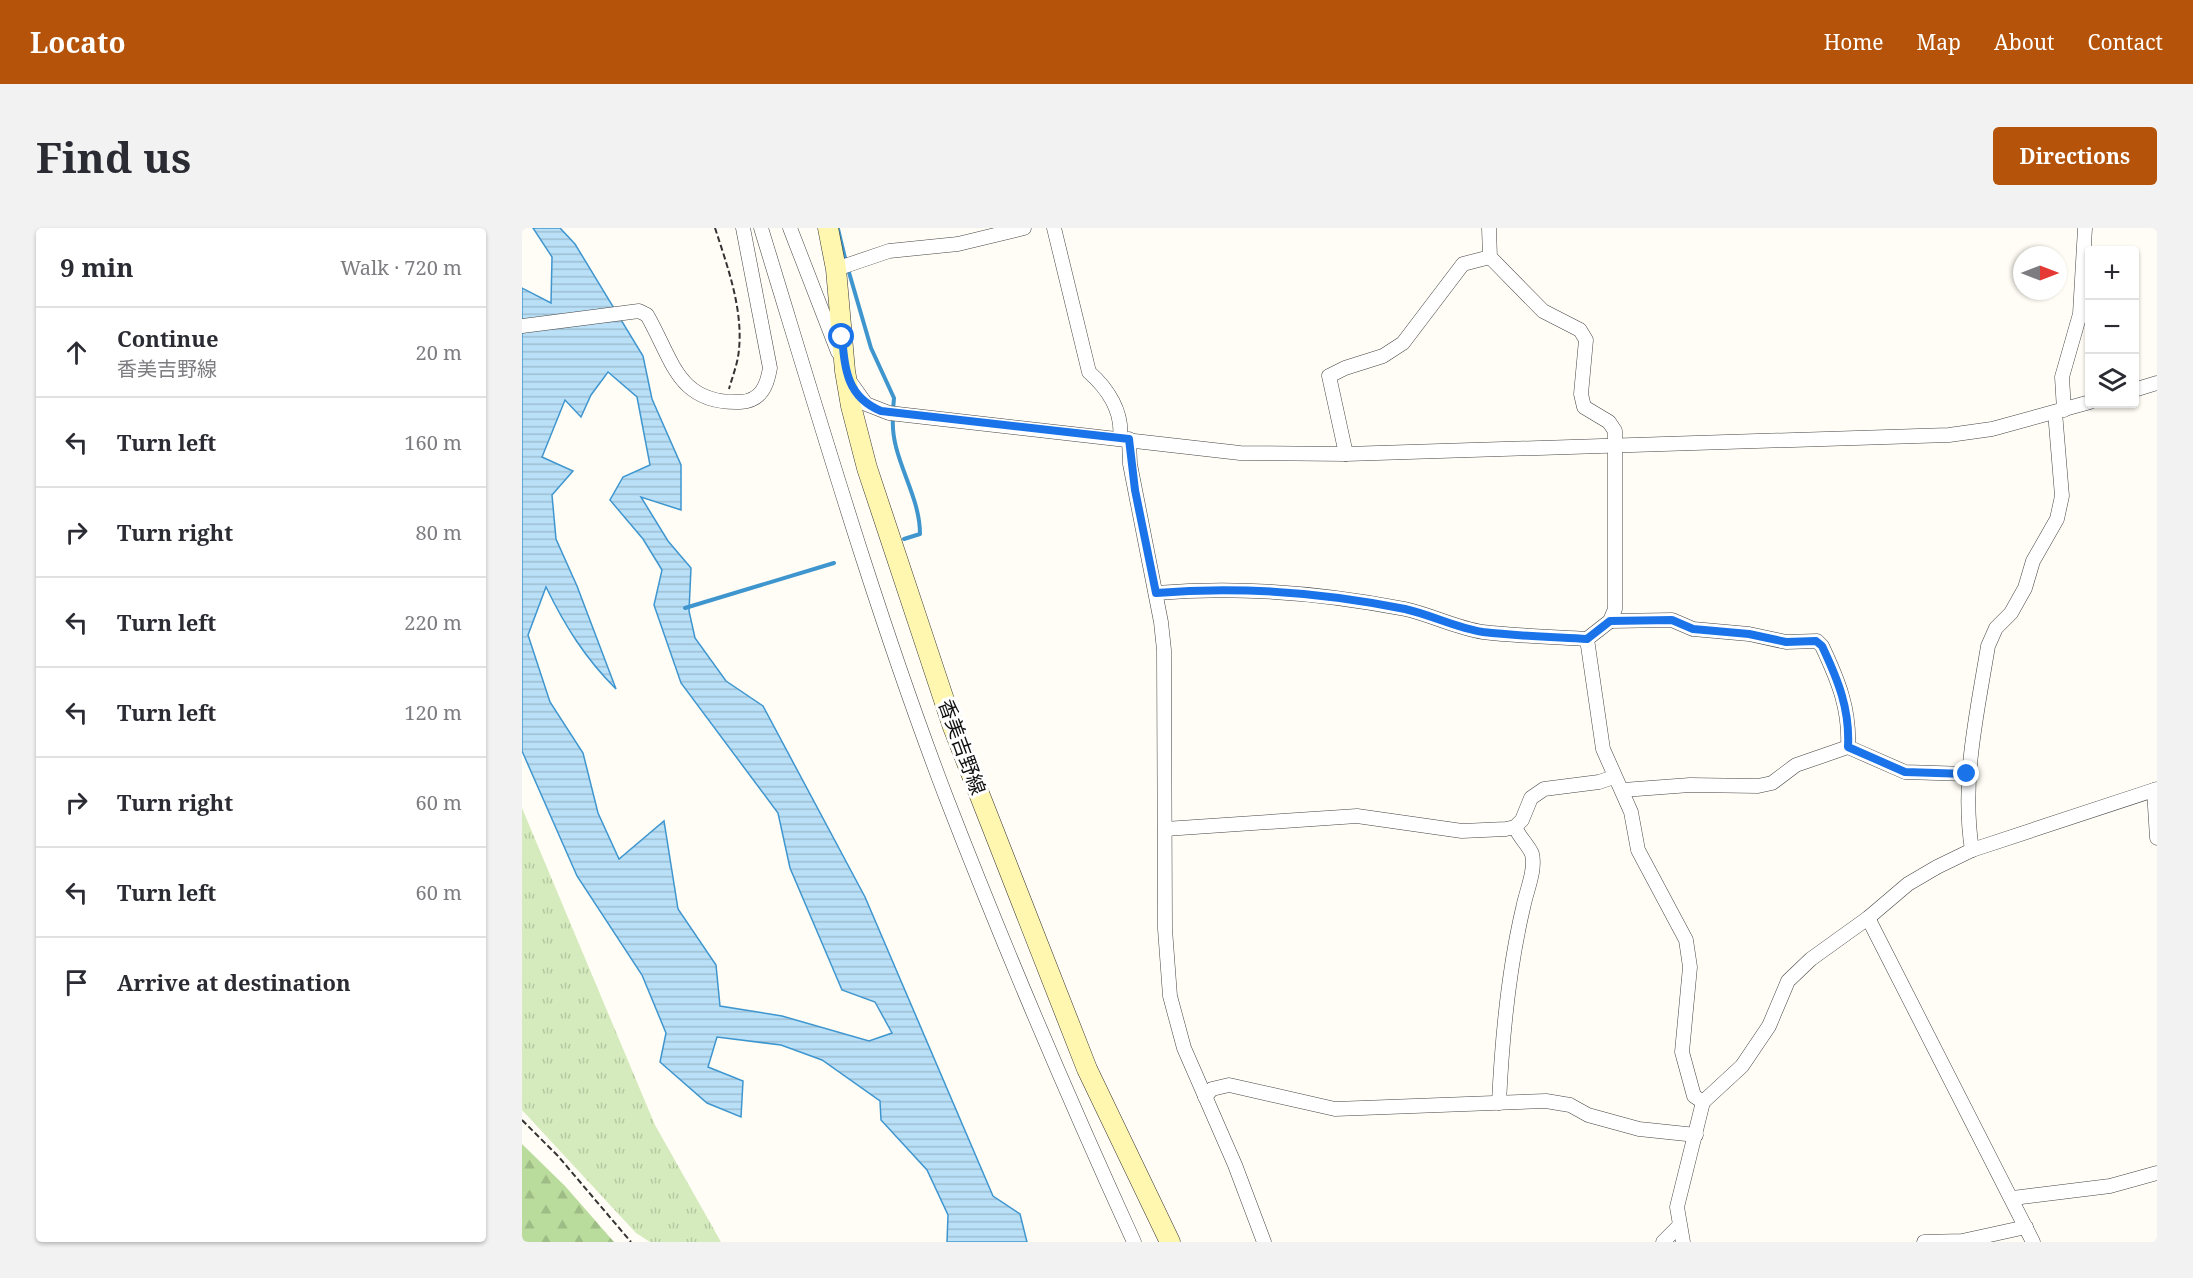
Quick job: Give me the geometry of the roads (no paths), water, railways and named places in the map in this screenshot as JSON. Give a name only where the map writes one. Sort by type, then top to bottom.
[{"type":"main road","name":"香美吉野線","points":[[828,228],[844,267],[845,371],[867,468],[953,728],[1087,1069],[1170,1242]]},
{"type":"street","points":[[522,326],[639,311],[647,315],[672,369],[686,385],[702,397],[726,402],[746,402],[761,394],[767,384],[770,368],[743,228]]},
{"type":"street","points":[[761,228],[860,548],[945,795],[1060,1080],[1134,1242]]},
{"type":"street","points":[[790,228],[845,371],[860,398],[866,404],[894,414],[1240,453],[1346,454],[1949,435],[1992,429],[2085,404]]},
{"type":"street","points":[[844,267],[889,251],[958,244],[1024,228]]},
{"type":"street","points":[[1054,228],[1089,372],[1100,382],[1115,404],[1156,593],[1164,650],[1169,984],[1184,1048],[1264,1242]]},
{"type":"street","points":[[1156,593],[1197,590],[1313,595],[1428,614],[1458,627],[1483,632],[1587,639],[1610,621],[1615,609],[1615,431],[1609,422],[1584,407],[1581,394],[1586,340],[1580,330],[1544,311],[1490,257],[1489,228]]},
{"type":"street","points":[[1972,850],[1968,825],[1967,774],[1988,646],[1996,628],[2011,613],[2025,588],[2033,561],[2057,519],[2062,496],[2060,411],[2062,377],[2080,314],[2085,228]]},
{"type":"street","points":[[1346,454],[1329,376],[1345,368],[1383,356],[1403,343],[1463,264],[1490,257]]},
{"type":"street","points":[[2139,388],[2157,383]]},
{"type":"street","points":[[1610,621],[1672,620],[1693,629],[1749,634],[1786,642],[1816,641],[1822,646],[1842,691],[1849,722],[1848,747]]},
{"type":"street","points":[[1587,639],[1603,749],[1631,812],[1638,850],[1686,940],[1690,967],[1682,1052],[1694,1095],[1703,1102]]},
{"type":"street","points":[[1623,790],[1690,785],[1758,786],[1772,783],[1796,765],[1848,747],[1905,772],[1967,774]]},
{"type":"street","points":[[1165,829],[1357,816],[1462,831],[1515,827],[1522,820],[1531,798],[1544,789],[1599,782],[1614,777]]},
{"type":"street","points":[[1683,1242],[1678,1227],[1677,1207],[1703,1102],[1742,1066],[1769,1026],[1788,981],[1811,959],[1868,918],[1908,884],[1972,850],[2155,789],[2157,838]]},
{"type":"street","points":[[1499,1103],[1507,1004],[1515,942],[1532,866],[1532,852],[1520,839],[1515,827]]},
{"type":"street","points":[[1868,918],[2013,1198],[2033,1242]]},
{"type":"street","points":[[1205,1098],[1212,1089],[1228,1085],[1335,1109],[1546,1101],[1570,1105],[1588,1115],[1639,1129],[1696,1135]]},
{"type":"street","points":[[2013,1198],[2110,1186],[2157,1173]]},
{"type":"street","points":[[1663,1242],[1678,1227]]},
{"type":"street","points":[[1924,1242],[1962,1241],[2026,1227]]},
{"type":"water","points":[[533,228],[560,228],[575,244],[643,356],[652,399],[681,465],[681,510],[641,497],[668,541],[691,568],[689,611],[695,638],[726,681],[763,706],[865,897],[993,1196],[1020,1214],[1027,1242],[947,1242],[948,1215],[927,1170],[881,1120],[880,1101],[822,1060],[781,1045],[717,1037],[708,1067],[743,1081],[741,1117],[707,1103],[660,1062],[666,1033],[642,975],[577,876],[522,751],[522,288],[551,303],[552,257]],"holes":[[[608,372],[637,397],[650,465],[623,477],[610,500],[643,539],[662,570],[654,605],[681,683],[778,813],[790,868],[842,990],[875,1002],[892,1033],[869,1041],[782,1016],[720,1006],[716,965],[678,909],[664,821],[619,859],[598,813],[583,753],[550,702],[528,635],[546,587],[576,641],[616,689],[577,586],[556,539],[552,495],[573,471],[542,457],[565,400],[581,417],[591,395]]]},
{"type":"waterway","points":[[838,229],[846,262]]},
{"type":"waterway","points":[[848,269],[871,348],[894,398],[893,410]]},
{"type":"waterway","points":[[893,417],[896,447],[919,519],[920,534],[904,539]]},
{"type":"waterway","points":[[685,608],[834,563]]}]
